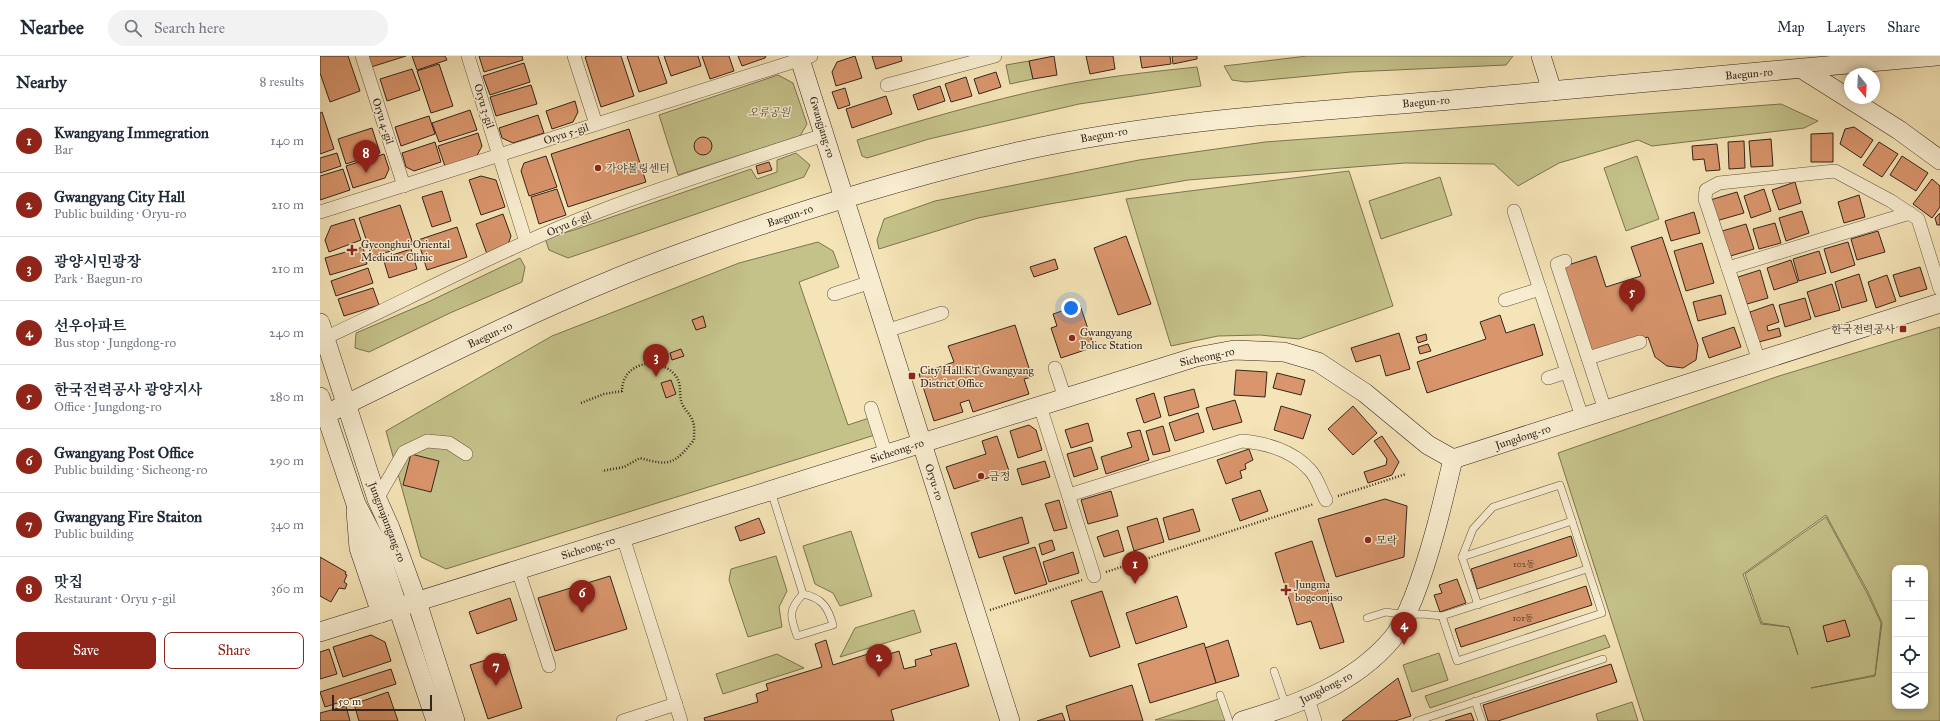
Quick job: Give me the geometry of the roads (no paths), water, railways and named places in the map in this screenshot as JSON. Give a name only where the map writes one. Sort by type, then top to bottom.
[{"type":"street","name":"Oryu 4-gil","points":[[362,56],[404,186]]},
{"type":"street","name":"Oryu 3-gil","points":[[468,56],[526,242]]},
{"type":"street","points":[[574,56],[596,124]]},
{"type":"street","points":[[886,85],[995,56]]},
{"type":"street","points":[[1541,56],[1552,92]]},
{"type":"street","name":"Baegun-ro","points":[[322,409],[347,405],[470,344],[608,281],[686,250],[844,198],[1016,153],[1119,132],[1221,119],[1552,92],[1808,62],[1936,56]]},
{"type":"street","name":"Oryu 5-gil","points":[[320,212],[499,156],[804,57]]},
{"type":"street","name":"Gwangjang-ro","points":[[804,57],[824,135],[844,198]]},
{"type":"street","points":[[1808,62],[1940,160]]},
{"type":"street","name":"Oryu 6-gil","points":[[323,330],[600,211],[708,172],[824,135]]},
{"type":"street","points":[[1759,361],[1705,199],[1706,190],[1719,183],[1835,171],[1891,201],[1918,219],[1940,289]]},
{"type":"street","name":"Oryu-ro","points":[[844,198],[1010,721]]},
{"type":"street","points":[[1514,211],[1582,417]]},
{"type":"street","points":[[1728,268],[1910,213]]},
{"type":"street","points":[[1565,261],[1557,264],[1605,410]]},
{"type":"street","points":[[834,294],[870,282]]},
{"type":"street","points":[[1505,300],[1540,289]]},
{"type":"street","name":"Jungdong-ro","points":[[1242,721],[1308,699],[1352,676],[1374,658],[1393,638],[1406,615],[1427,565],[1453,459],[1940,303]]},
{"type":"street","points":[[886,331],[942,312]]},
{"type":"street","name":"Jungmajungang-ro","points":[[323,330],[378,499],[417,602],[455,721]]},
{"type":"street","points":[[1588,358],[1640,342]]},
{"type":"street","name":"Sicheong-ro","points":[[320,632],[1196,357],[1234,350],[1284,352],[1318,362],[1365,392],[1428,446],[1453,459]]},
{"type":"street","points":[[1055,368],[1065,398]]},
{"type":"street","points":[[1548,378],[1567,372]]},
{"type":"street","points":[[1040,406],[1094,576]]},
{"type":"street","points":[[871,408],[886,455]]},
{"type":"street","name":"Jungmajungang-ro","points":[[322,409],[356,504],[376,542],[436,721]]},
{"type":"street","points":[[378,499],[404,452],[427,441],[449,443],[466,454]]},
{"type":"street","points":[[1069,495],[1242,442],[1261,443],[1289,454],[1310,470],[1326,500]]},
{"type":"street","points":[[356,504],[360,548],[381,613]]},
{"type":"street","points":[[623,537],[681,721]]},
{"type":"street","points":[[518,570],[549,666]]},
{"type":"street","points":[[1308,699],[1315,721]]},
{"type":"street","points":[[623,721],[676,704]]},
{"type":"lane","points":[[1442,616],[1457,661],[1602,613],[1560,485],[1493,507],[1473,529],[1462,556],[1478,605]]},
{"type":"lane","points":[[771,491],[803,594]]},
{"type":"lane","points":[[1462,556],[1572,521]]},
{"type":"lane","points":[[1367,618],[1386,612],[1406,615],[1422,614],[1442,616],[1587,569]]},
{"type":"lane","points":[[803,594],[814,596],[824,603],[833,625],[797,636],[791,614],[794,604],[803,594]]},
{"type":"lane","points":[[1417,721],[1603,659]]},
{"type":"lane","points":[[1274,671],[1286,707]]},
{"type":"lane","points":[[1220,695],[1229,721]]},
{"type":"lane","points":[[1475,702],[1482,721]]},
{"type":"place","name":"가야볼링센터","points":[[598,168]]},
{"type":"place","name":"맛집","points":[[366,173]]},
{"type":"place","name":"Gyeonghui Oriental Medicine Clinic","points":[[352,250]]},
{"type":"place","name":"한국전력공사 광양지사","points":[[1632,312]]},
{"type":"place","name":"한국전력공사","points":[[1903,329]]},
{"type":"place","name":"Gwangyang Police Station","points":[[1072,338]]},
{"type":"place","name":"City Hall.KT Gwangyang District Office","points":[[912,376]]},
{"type":"place","name":"광양시민광장","points":[[656,377]]},
{"type":"place","name":"금정","points":[[981,476]]},
{"type":"place","name":"모락","points":[[1368,540]]},
{"type":"place","name":"Kwangyang Immegration","points":[[1135,584]]},
{"type":"place","name":"Jungma bogeonjiso","points":[[1286,590]]},
{"type":"place","name":"Gwangyang Post Office","points":[[582,613]]},
{"type":"place","name":"선우아파트","points":[[1404,645]]},
{"type":"place","name":"Gwangyang City Hall","points":[[879,677]]},
{"type":"place","name":"Gwangyang Fire Staiton","points":[[496,686]]},
{"type":"park label","name":"오류공원","points":[[769,112]]}]
